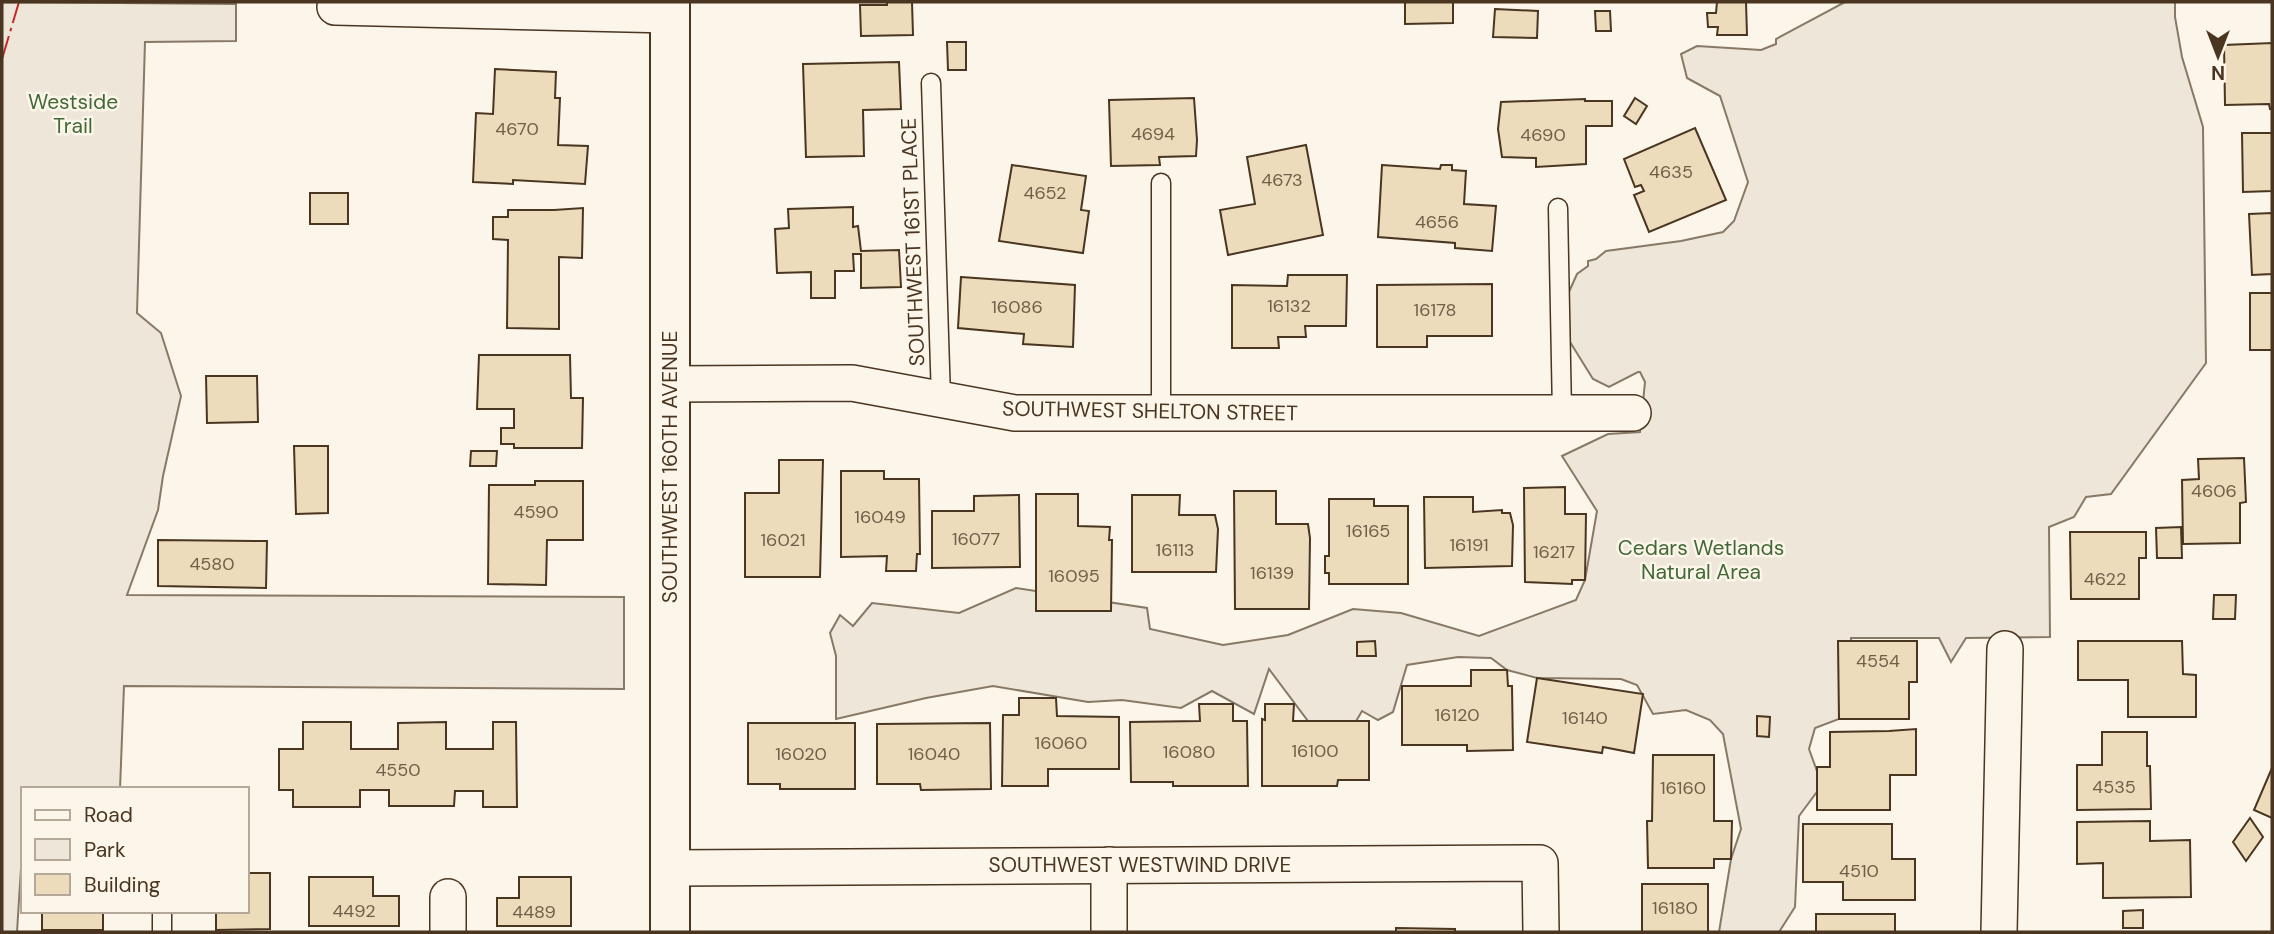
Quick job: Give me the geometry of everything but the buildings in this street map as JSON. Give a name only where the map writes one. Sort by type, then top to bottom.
[{"type":"street","points":[[335,5],[670,9]]},
{"type":"street","name":"SOUTHWEST 160TH AVENUE","points":[[670,9],[670,932]]},
{"type":"street","name":"SOUTHWEST SHELTON STREET","points":[[670,384],[852,383],[1015,413],[1633,413]]},
{"type":"street","points":[[1998,932],[2006,649]]},
{"type":"street","name":"SOUTHWEST WESTWIND DRIVE","points":[[670,868],[1541,863],[1541,932]]},
{"type":"street","points":[[1109,865],[1110,932]]},
{"type":"street","points":[[448,897],[448,932]]},
{"type":"lane","name":"SOUTHWEST 161ST PLACE","points":[[930,83],[941,399]]},
{"type":"lane","points":[[1161,183],[1161,413]]},
{"type":"lane","points":[[1558,208],[1562,413]]},
{"type":"lane","points":[[162,913],[162,932]]},
{"type":"green space","name":"Westside Trail","points":[[2,2],[236,4],[236,41],[145,42],[137,313],[161,333],[181,396],[158,510],[127,595],[624,597],[624,689],[124,686],[120,787],[21,787],[21,868],[17,932],[2,932]]},
{"type":"green space","name":"Cedars Wetlands Natural Area","points":[[1845,2],[2175,2],[2182,57],[2203,127],[2206,363],[2111,494],[2086,497],[2074,517],[2049,527],[2050,637],[1966,638],[1951,662],[1939,638],[1851,638],[1853,706],[1839,719],[1815,728],[1809,749],[1822,785],[1799,816],[1795,907],[1779,932],[1719,932],[1731,859],[1741,829],[1723,734],[1710,720],[1686,710],[1653,714],[1637,685],[1621,679],[1537,678],[1507,670],[1491,658],[1458,657],[1407,665],[1393,712],[1378,720],[1362,711],[1352,728],[1320,737],[1269,669],[1254,714],[1212,691],[1181,708],[1122,700],[1088,702],[993,686],[836,719],[836,656],[830,633],[840,615],[853,626],[872,603],[959,613],[1016,588],[1147,608],[1150,629],[1223,645],[1288,635],[1353,609],[1401,613],[1479,636],[1576,600],[1585,580],[1597,511],[1562,456],[1608,434],[1640,432],[1645,382],[1640,372],[1609,387],[1593,379],[1570,342],[1568,294],[1577,274],[1588,266],[1588,261],[1596,259],[1606,251],[1681,241],[1723,232],[1734,221],[1748,182],[1720,96],[1687,78],[1681,54],[1697,46],[1761,50],[1776,44],[1776,39]]},
{"type":"power","points":[[2,59],[19,2]]}]
